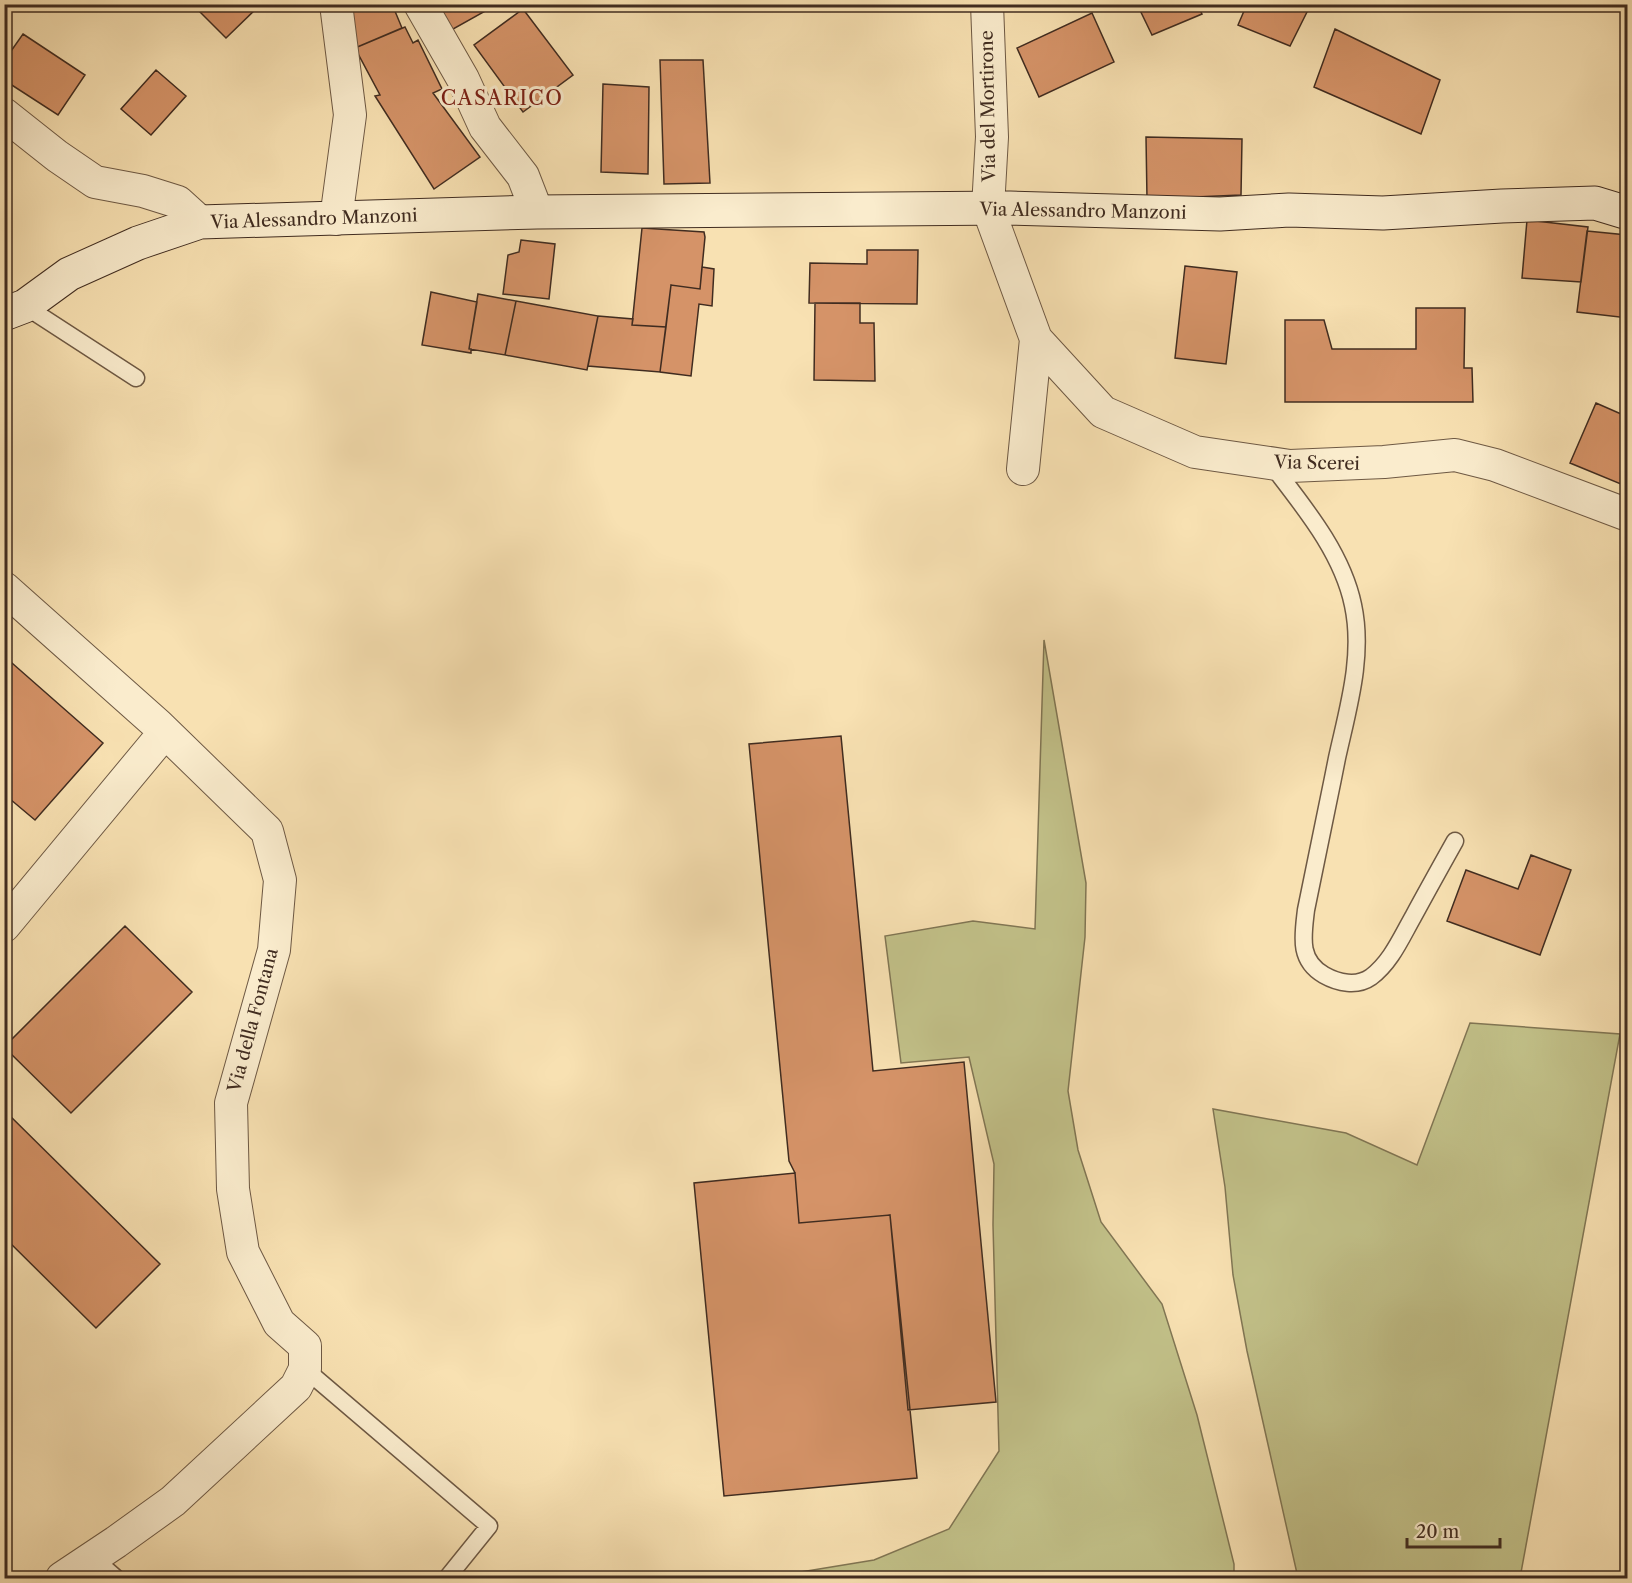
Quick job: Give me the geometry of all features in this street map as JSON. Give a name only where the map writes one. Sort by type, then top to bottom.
[{"type":"street","points":[[336,4],[350,115],[336,219]]},
{"type":"street","points":[[420,4],[463,79],[485,127],[523,176],[537,212]]},
{"type":"street","name":"Via del Mortirone","points":[[987,4],[992,137],[988,208]]},
{"type":"street","points":[[4,114],[57,156],[95,182],[143,191],[178,202],[200,222]]},
{"type":"street","name":"Via Alessandro Manzoni","points":[[15,310],[69,274],[138,243],[200,222],[537,212],[988,208],[1220,214],[1289,210],[1383,213],[1502,206],[1595,204],[1628,213]]},
{"type":"street","name":"Via Scerei","points":[[988,208],[1036,339],[1103,412],[1195,452],[1290,466],[1384,462],[1455,455],[1495,465],[1628,515]]},
{"type":"street","name":"Via Scerei","points":[[1023,469],[1036,339]]},
{"type":"street","name":"Via della Fontana","points":[[4,588],[165,732],[267,831],[280,880],[274,950],[231,1103],[233,1189],[243,1252],[279,1323],[304,1346],[305,1369]]},
{"type":"street","points":[[4,926],[165,732]]},
{"type":"street","points":[[62,1578],[105,1568],[173,1500],[296,1387],[305,1369]]},
{"type":"lane","points":[[15,310],[135,378]]},
{"type":"lane","points":[[1270,463],[1313,521],[1340,568],[1353,604],[1357,647],[1352,687],[1302,939],[1304,955],[1314,970],[1333,981],[1352,984],[1370,978],[1389,959],[1455,841]]},
{"type":"lane","points":[[305,1369],[489,1526],[447,1578]]},
{"type":"shaded area","points":[[1044,640],[1086,883],[1085,937],[1068,1091],[1078,1150],[1101,1222],[1162,1304],[1197,1415],[1234,1564],[1234,1578],[764,1578],[874,1560],[949,1529],[999,1451],[993,1225],[994,1164],[969,1057],[901,1063],[885,936],[973,921],[1035,929]]},
{"type":"shaded area","points":[[1470,1023],[1620,1034],[1520,1578],[1298,1578],[1247,1351],[1233,1275],[1225,1187],[1213,1109],[1346,1133],[1417,1165]]},
{"type":"building","points":[[205,4],[261,4],[226,38],[199,11]]},
{"type":"building","points":[[341,4],[392,4],[402,28],[355,48]]},
{"type":"building","points":[[430,4],[487,4],[489,9],[446,33]]},
{"type":"building","points":[[1137,4],[1197,4],[1202,14],[1152,35]]},
{"type":"building","points":[[1247,4],[1311,4],[1290,46],[1238,25]]},
{"type":"building","points":[[523,9],[573,75],[523,112],[474,45]]},
{"type":"building","points":[[1092,13],[1114,62],[1039,97],[1017,48]]},
{"type":"building","points":[[405,27],[413,43],[418,40],[442,89],[433,93],[480,157],[434,189],[375,96],[380,95],[355,48]]},
{"type":"building","points":[[1335,29],[1440,80],[1421,134],[1314,87]]},
{"type":"building","points":[[23,34],[85,75],[58,115],[4,80],[4,61]]},
{"type":"building","points":[[660,60],[703,60],[710,183],[664,184]]},
{"type":"building","points":[[156,70],[186,96],[151,135],[121,109]]},
{"type":"building","points":[[603,84],[649,87],[648,174],[601,172]]},
{"type":"building","points":[[1146,137],[1242,139],[1241,195],[1147,199]]},
{"type":"building","points":[[1527,220],[1588,227],[1581,282],[1522,278]]},
{"type":"building","points":[[642,228],[704,232],[700,289],[671,285],[666,327],[632,325]]},
{"type":"building","points":[[1587,231],[1627,235],[1628,318],[1577,312]]},
{"type":"building","points":[[521,240],[555,244],[549,299],[503,294],[508,255],[519,252]]},
{"type":"building","points":[[867,250],[918,250],[917,304],[809,303],[810,263],[867,264]]},
{"type":"building","points":[[1185,266],[1237,272],[1226,364],[1175,358]]},
{"type":"building","points":[[702,267],[714,269],[712,306],[699,304],[691,376],[660,372],[671,285],[700,289]]},
{"type":"building","points":[[431,292],[477,302],[469,349],[471,353],[422,345]]},
{"type":"building","points":[[478,294],[516,301],[505,355],[469,349]]},
{"type":"building","points":[[516,301],[598,316],[587,370],[505,355]]},
{"type":"building","points":[[815,303],[860,303],[860,323],[874,323],[875,381],[814,380]]},
{"type":"building","points":[[1416,308],[1465,308],[1464,368],[1472,368],[1473,402],[1285,402],[1285,320],[1324,320],[1332,349],[1416,349]]},
{"type":"building","points":[[598,316],[633,319],[632,325],[666,327],[660,372],[588,366]]},
{"type":"building","points":[[1596,403],[1628,417],[1628,487],[1570,463]]},
{"type":"building","points":[[4,656],[103,743],[35,820],[4,794]]},
{"type":"building","points":[[841,736],[873,1071],[964,1062],[996,1402],[908,1410],[890,1215],[799,1223],[795,1173],[789,1161],[749,744]]},
{"type":"building","points":[[1531,855],[1571,870],[1540,955],[1447,921],[1466,870],[1518,889]]},
{"type":"building","points":[[125,926],[192,992],[71,1113],[4,1047]]},
{"type":"building","points":[[4,1110],[160,1264],[96,1328],[4,1237]]},
{"type":"building","points":[[795,1173],[799,1223],[890,1215],[917,1478],[724,1496],[694,1183]]},
{"type":"district","name":"CASARICO","points":[[502,98]]}]
